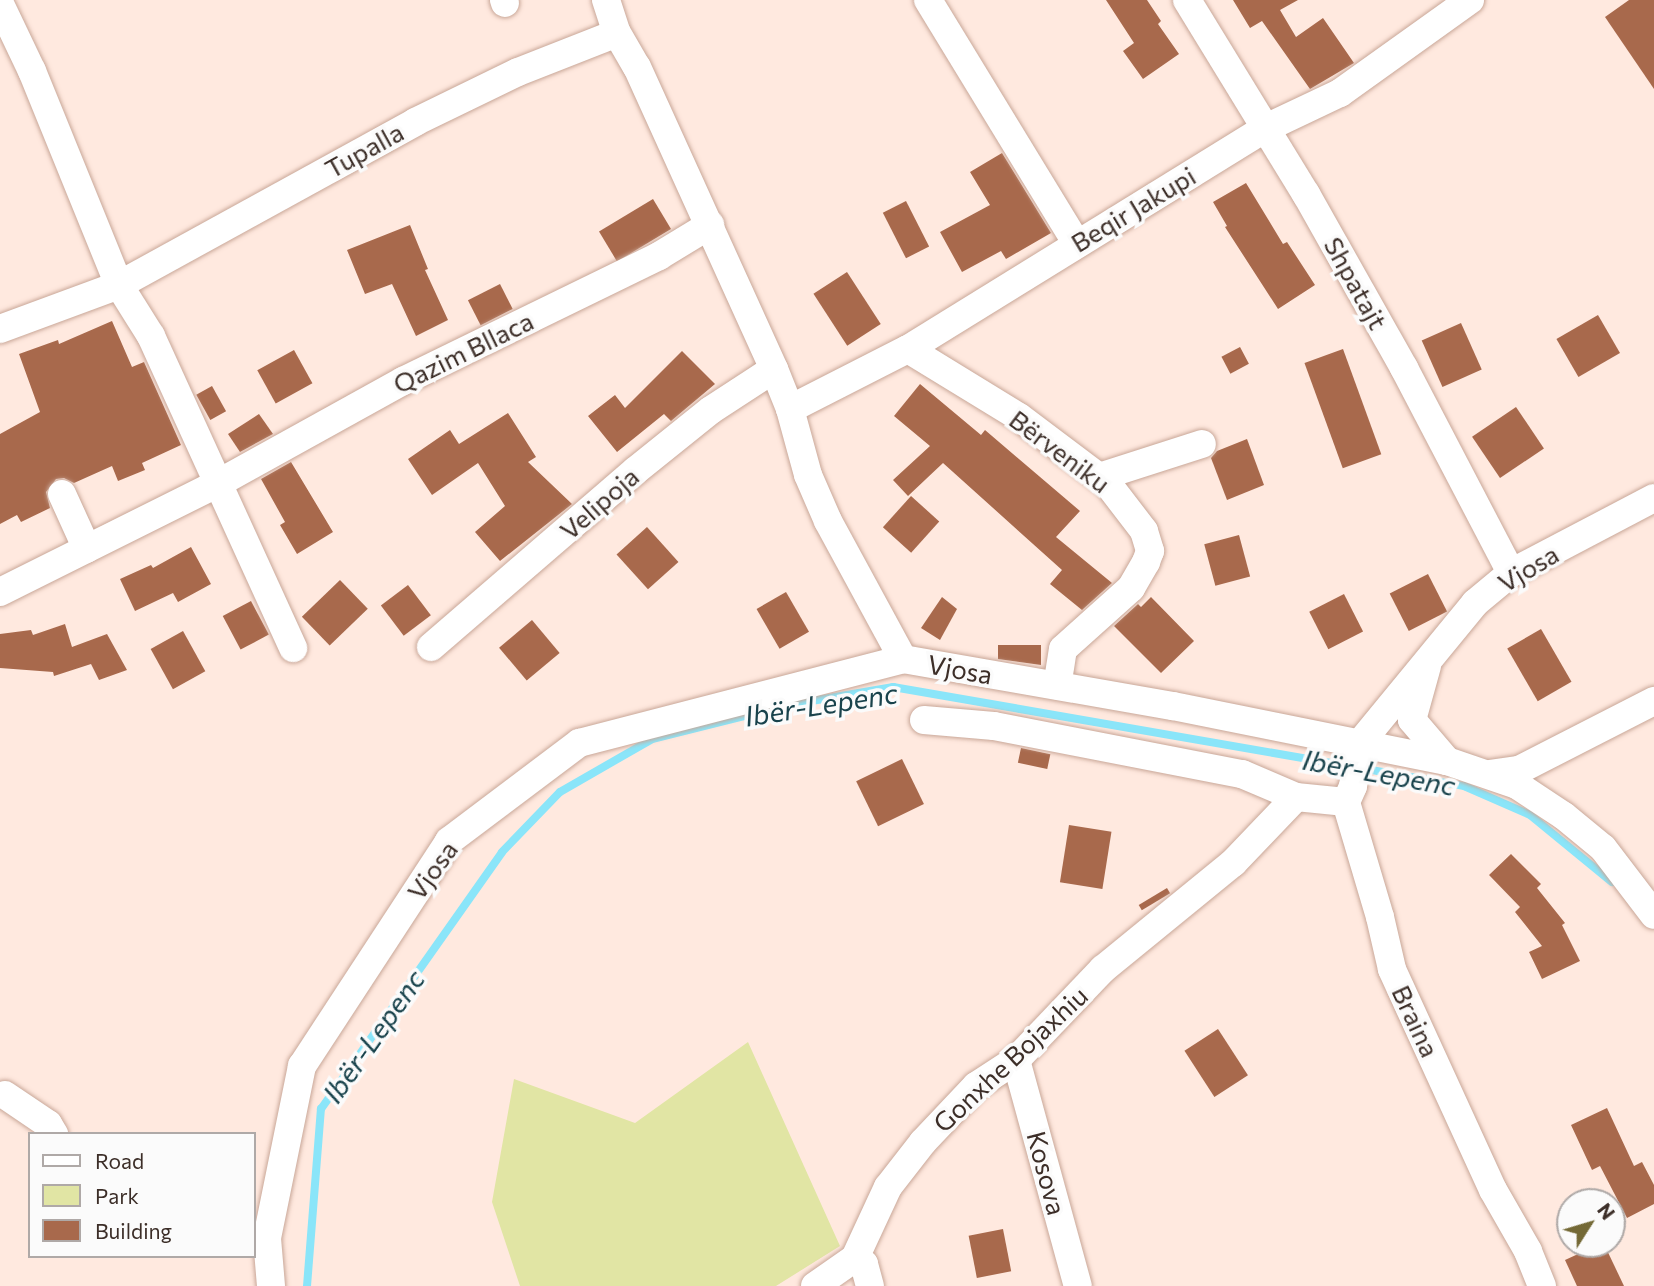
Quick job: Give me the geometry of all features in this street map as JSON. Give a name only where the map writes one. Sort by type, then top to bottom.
[{"type":"street","points":[[606,0],[617,33],[637,67],[774,369],[790,409],[808,475],[828,521],[857,580],[903,659]]},
{"type":"street","points":[[928,0],[1077,244]]},
{"type":"street","name":"Shpatajt","points":[[1187,0],[1266,128],[1404,368],[1511,573]]},
{"type":"street","name":"Beqir Jakupi","points":[[790,409],[908,349],[1266,128],[1340,93],[1469,0]]},
{"type":"street","points":[[0,4],[32,71],[119,285],[151,336],[293,648]]},
{"type":"street","name":"Tupalla","points":[[119,285],[415,122],[518,72],[617,33]]},
{"type":"street","name":"Qazim Bllaca","points":[[0,592],[217,484],[403,381],[660,256],[710,225]]},
{"type":"street","points":[[0,329],[119,285]]},
{"type":"street","name":"Bërveniku","points":[[908,349],[1019,417],[1099,477],[1144,531],[1150,551],[1131,588],[1063,649],[1057,686]]},
{"type":"street","name":"Velipoja","points":[[431,647],[635,471],[711,410],[774,369]]},
{"type":"street","points":[[1099,477],[1202,444]]},
{"type":"street","points":[[62,494],[87,549]]},
{"type":"street","name":"Vjosa","points":[[271,1286],[267,1238],[302,1066],[449,841],[579,743],[903,659],[1361,742],[1475,603],[1511,573],[1654,498]]},
{"type":"street","points":[[1430,656],[1412,720],[1447,761]]},
{"type":"street","points":[[1486,774],[1519,770],[1654,701]]},
{"type":"street","points":[[924,720],[994,726],[1242,774],[1296,797],[1350,794]]},
{"type":"street","points":[[1361,742],[1447,761],[1517,785],[1564,816],[1603,848],[1654,915]]},
{"type":"street","name":"Braina","points":[[1361,742],[1350,794],[1392,969],[1493,1190],[1528,1251],[1542,1286]]},
{"type":"street","name":"Gonxhe Bojaxhiu","points":[[855,1258],[888,1187],[923,1142],[976,1086],[1016,1060],[1103,969],[1233,863],[1296,797]]},
{"type":"street","name":"Kosova","points":[[1016,1060],[1078,1286]]},
{"type":"street","points":[[5,1094],[48,1124],[53,1132]]},
{"type":"street","points":[[815,1286],[855,1258],[864,1264],[870,1286]]},
{"type":"green space","points":[[748,1042],[840,1246],[776,1286],[520,1286],[492,1202],[514,1079],[635,1123]]},
{"type":"building","points":[[1106,0],[1147,0],[1161,21],[1158,24],[1179,54],[1143,79],[1123,51],[1134,43]]},
{"type":"building","points":[[1233,0],[1298,0],[1280,10],[1296,37],[1323,18],[1354,63],[1310,89],[1262,21],[1250,28]]},
{"type":"building","points":[[1629,0],[1654,0],[1654,89],[1605,17]]},
{"type":"building","points":[[1002,153],[1051,233],[1006,259],[1001,251],[962,272],[940,232],[990,205],[970,172]]},
{"type":"building","points":[[1246,183],[1283,244],[1287,242],[1315,285],[1278,309],[1225,227],[1227,226],[1213,202]]},
{"type":"building","points":[[653,199],[671,229],[617,261],[599,231]]},
{"type":"building","points":[[906,201],[929,246],[906,258],[883,213]]},
{"type":"building","points":[[410,225],[428,269],[425,270],[448,320],[416,336],[392,284],[365,294],[347,250]]},
{"type":"building","points":[[847,272],[881,324],[847,346],[813,294]]},
{"type":"building","points":[[500,284],[513,309],[481,325],[468,300]]},
{"type":"building","points":[[1598,315],[1620,353],[1578,377],[1556,339]]},
{"type":"building","points":[[112,321],[132,367],[144,362],[181,445],[142,463],[145,470],[118,481],[112,466],[74,483],[64,478],[56,479],[46,492],[50,508],[21,522],[17,515],[0,524],[0,434],[40,412],[19,354],[58,340],[59,344]]},
{"type":"building","points":[[1461,323],[1482,370],[1442,387],[1422,340]]},
{"type":"building","points":[[1240,347],[1249,364],[1230,374],[1221,357]]},
{"type":"building","points":[[1343,349],[1381,454],[1343,468],[1304,363]]},
{"type":"building","points":[[294,350],[312,383],[276,404],[257,370]]},
{"type":"building","points":[[682,351],[715,384],[671,421],[664,414],[617,452],[588,416],[615,395],[625,408]]},
{"type":"building","points":[[920,384],[981,435],[985,430],[1080,511],[1056,537],[1112,583],[1082,610],[1050,584],[1062,570],[943,463],[908,496],[893,480],[930,446],[894,416]]},
{"type":"building","points":[[212,386],[226,411],[210,420],[196,395]]},
{"type":"building","points":[[1516,407],[1544,448],[1500,478],[1472,437]]},
{"type":"building","points":[[508,413],[536,457],[528,462],[572,504],[500,561],[475,532],[505,506],[478,463],[432,495],[408,459],[450,430],[459,444]]},
{"type":"building","points":[[259,414],[273,434],[240,452],[228,434]]},
{"type":"building","points":[[1247,439],[1264,485],[1227,500],[1211,458],[1217,451]]},
{"type":"building","points":[[291,462],[333,532],[297,554],[280,525],[285,522],[261,479]]},
{"type":"building","points":[[911,496],[939,521],[911,553],[883,527]]},
{"type":"building","points":[[647,527],[678,562],[648,589],[617,554]]},
{"type":"building","points":[[1239,535],[1250,577],[1215,586],[1204,544]]},
{"type":"building","points":[[191,547],[211,584],[178,602],[173,593],[135,611],[120,579],[151,565],[153,568]]},
{"type":"building","points":[[1428,574],[1447,611],[1409,631],[1390,594]]},
{"type":"building","points":[[340,580],[368,609],[330,646],[302,617]]},
{"type":"building","points":[[408,585],[431,615],[404,636],[381,605]]},
{"type":"building","points":[[786,592],[809,632],[780,649],[757,609]]},
{"type":"building","points":[[1344,594],[1363,631],[1328,649],[1309,612]]},
{"type":"building","points":[[942,597],[957,609],[940,640],[921,628]]},
{"type":"building","points":[[1151,597],[1194,641],[1161,673],[1114,626],[1138,604],[1141,607]]},
{"type":"building","points":[[251,601],[269,635],[241,650],[223,616]]},
{"type":"building","points":[[532,620],[560,653],[527,681],[499,648]]},
{"type":"building","points":[[65,624],[72,647],[107,634],[127,670],[99,680],[91,664],[54,676],[53,672],[0,668],[0,634],[31,630],[33,635]]},
{"type":"building","points":[[1541,629],[1572,682],[1538,701],[1507,648]]},
{"type":"building","points":[[183,631],[205,671],[173,689],[151,649]]},
{"type":"building","points":[[998,645],[1041,645],[1041,665],[998,659]]},
{"type":"building","points":[[1021,748],[1050,754],[1047,769],[1018,763]]},
{"type":"building","points":[[902,759],[924,804],[878,826],[856,781]]},
{"type":"building","points":[[1069,825],[1111,832],[1102,889],[1060,882]]},
{"type":"building","points":[[1511,854],[1541,884],[1537,888],[1565,923],[1562,925],[1580,961],[1542,979],[1529,952],[1542,946],[1515,912],[1520,907],[1489,875]]},
{"type":"building","points":[[1167,888],[1170,893],[1142,910],[1139,905]]},
{"type":"building","points":[[1218,1029],[1248,1075],[1214,1097],[1184,1051]]},
{"type":"building","points":[[1607,1108],[1634,1166],[1642,1162],[1654,1185],[1654,1204],[1627,1218],[1626,1188],[1611,1188],[1600,1166],[1592,1170],[1571,1125]]},
{"type":"building","points":[[1003,1229],[1011,1271],[977,1278],[969,1236]]},
{"type":"building","points":[[1611,1258],[1624,1286],[1577,1286],[1565,1260]]},
{"type":"waterway","name":"Ibër-Lepenc","points":[[307,1286],[321,1109],[502,852],[560,792],[652,739],[788,705],[893,687],[1464,786],[1530,815],[1612,882]]}]
